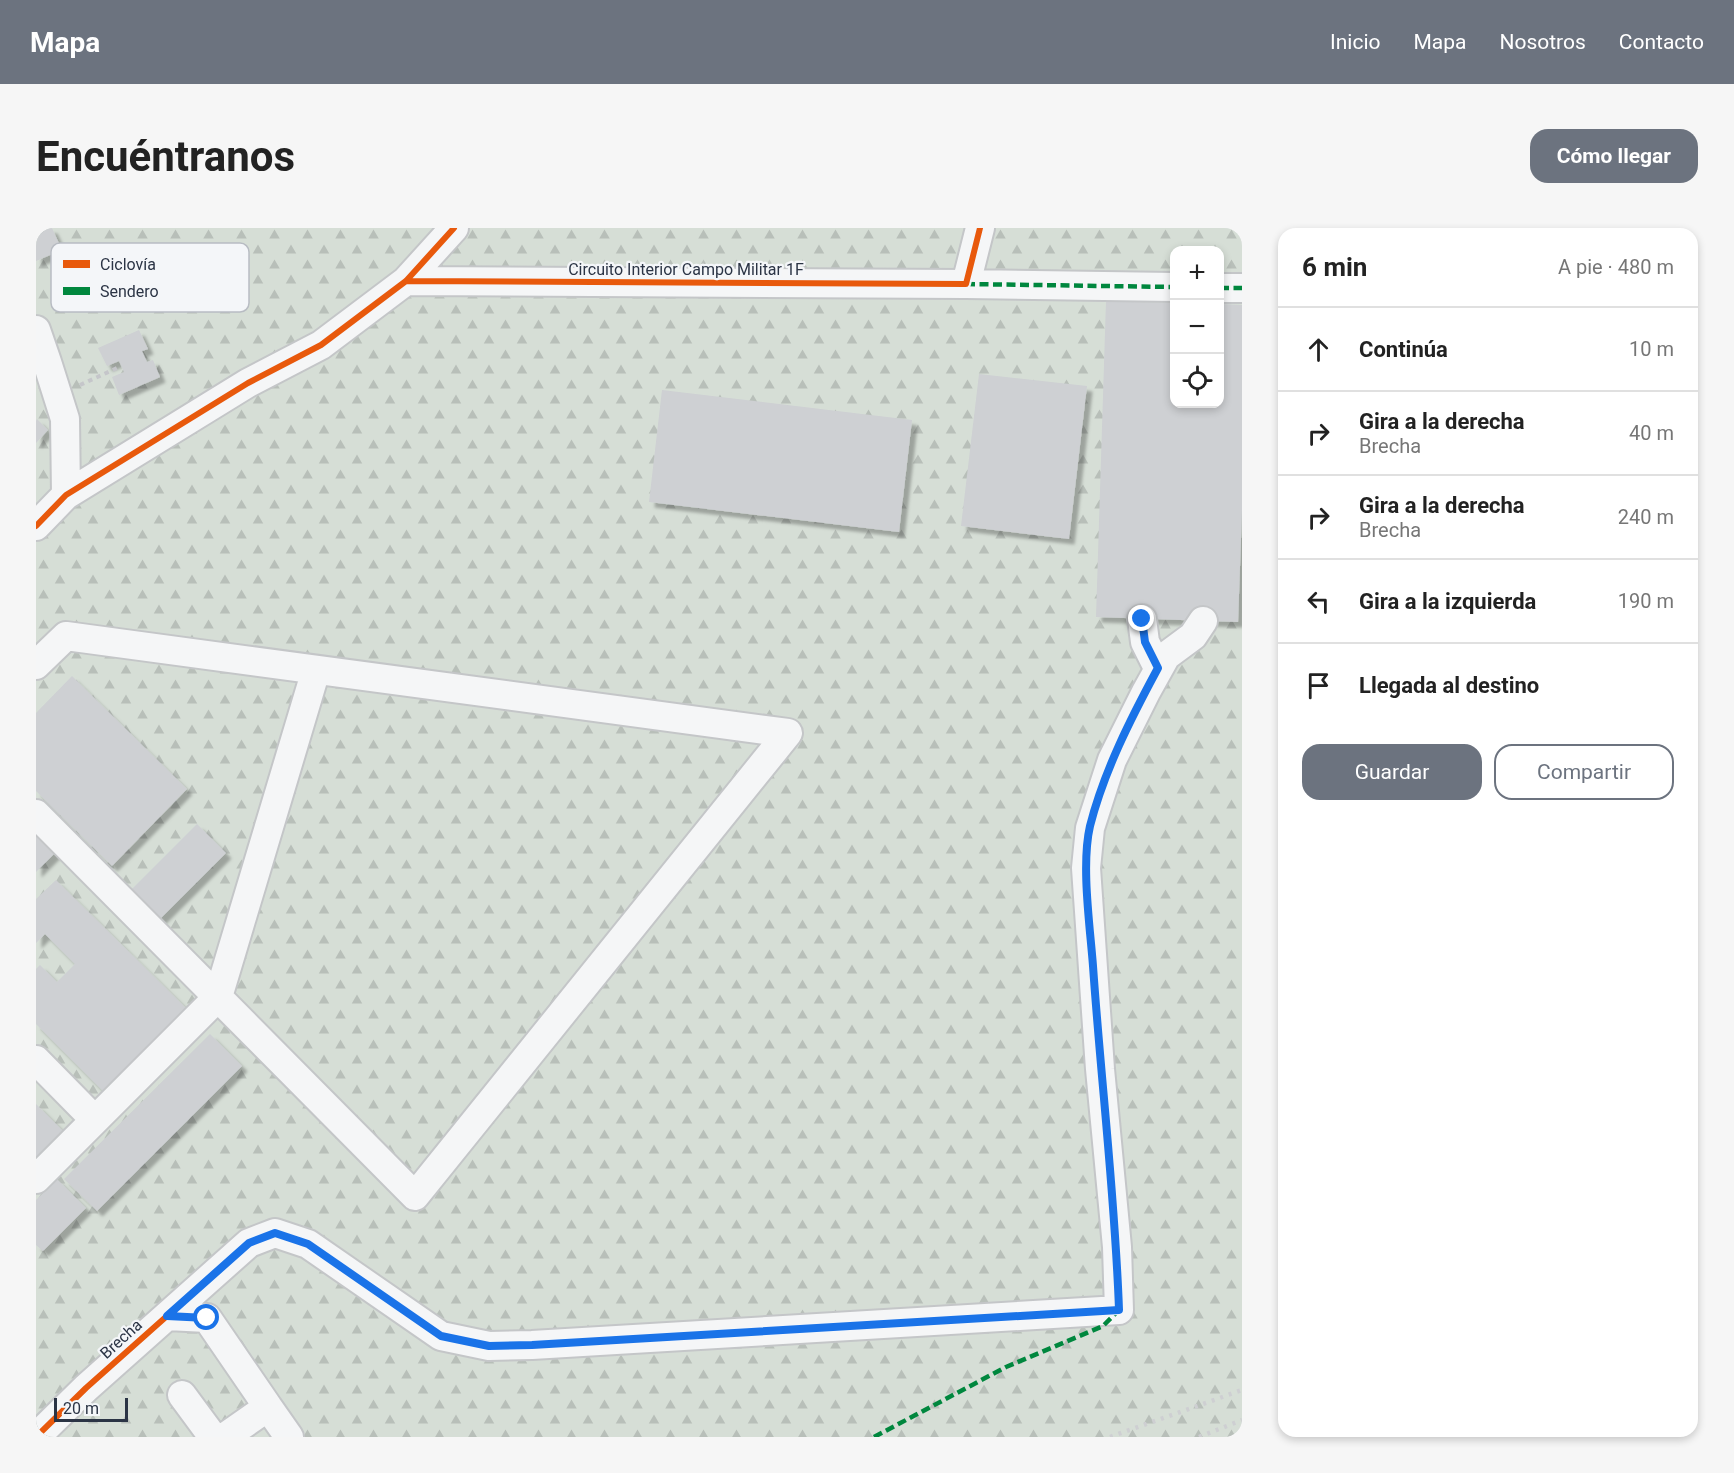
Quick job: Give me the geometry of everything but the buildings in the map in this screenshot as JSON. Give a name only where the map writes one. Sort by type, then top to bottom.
[{"type":"street","points":[[36,526],[66,495],[248,383],[321,345],[406,281],[454,228]]},
{"type":"street","points":[[966,284],[980,228]]},
{"type":"street","name":"Circuito Interior Campo Militar 1F","points":[[406,281],[1170,287]]},
{"type":"street","points":[[1224,288],[1242,288]]},
{"type":"street","points":[[36,330],[64,419],[66,495]]},
{"type":"street","points":[[1142,619],[1145,642],[1158,668],[1166,656],[1193,636],[1203,621]]},
{"type":"street","points":[[36,665],[66,636],[788,733],[415,1196],[36,814]]},
{"type":"street","name":"Brecha","points":[[36,1437],[86,1388],[249,1243],[275,1233],[308,1244],[441,1336],[489,1346],[1119,1310],[1117,1247],[1100,1069],[1086,868],[1090,828],[1112,760],[1158,668]]},
{"type":"street","points":[[36,1179],[218,997],[316,670]]},
{"type":"street","points":[[36,1060],[95,1120]]},
{"type":"street","points":[[167,1316],[207,1318],[289,1437]]},
{"type":"street","points":[[182,1395],[213,1437]]},
{"type":"street","points":[[225,1437],[268,1407]]},
{"type":"path","points":[[54,386],[117,368]]},
{"type":"green space","points":[[36,228],[1242,228],[1242,1437],[36,1437]]},
{"type":"railway","points":[[1110,1437],[1242,1390]]},
{"type":"railway","points":[[1199,1437],[1242,1420]]},
{"type":"marked path","points":[[966,284],[1170,287]]},
{"type":"marked path","points":[[1224,288],[1242,288]]},
{"type":"marked path","points":[[874,1437],[1006,1367],[1103,1326],[1118,1311]]},
{"type":"cycle path","points":[[36,526],[66,495],[248,383],[321,345],[406,281],[454,228]]},
{"type":"cycle path","points":[[406,281],[966,284],[980,228]]},
{"type":"cycle path","points":[[36,1437],[86,1388],[249,1243],[275,1233],[308,1244],[441,1336],[489,1346],[1119,1310]]},
{"type":"route","points":[[207,1318],[167,1316],[249,1243],[275,1233],[308,1244],[441,1336],[489,1346],[1119,1310],[1117,1247],[1100,1069],[1086,868],[1090,828],[1112,760],[1158,668],[1145,642],[1142,619]]}]
